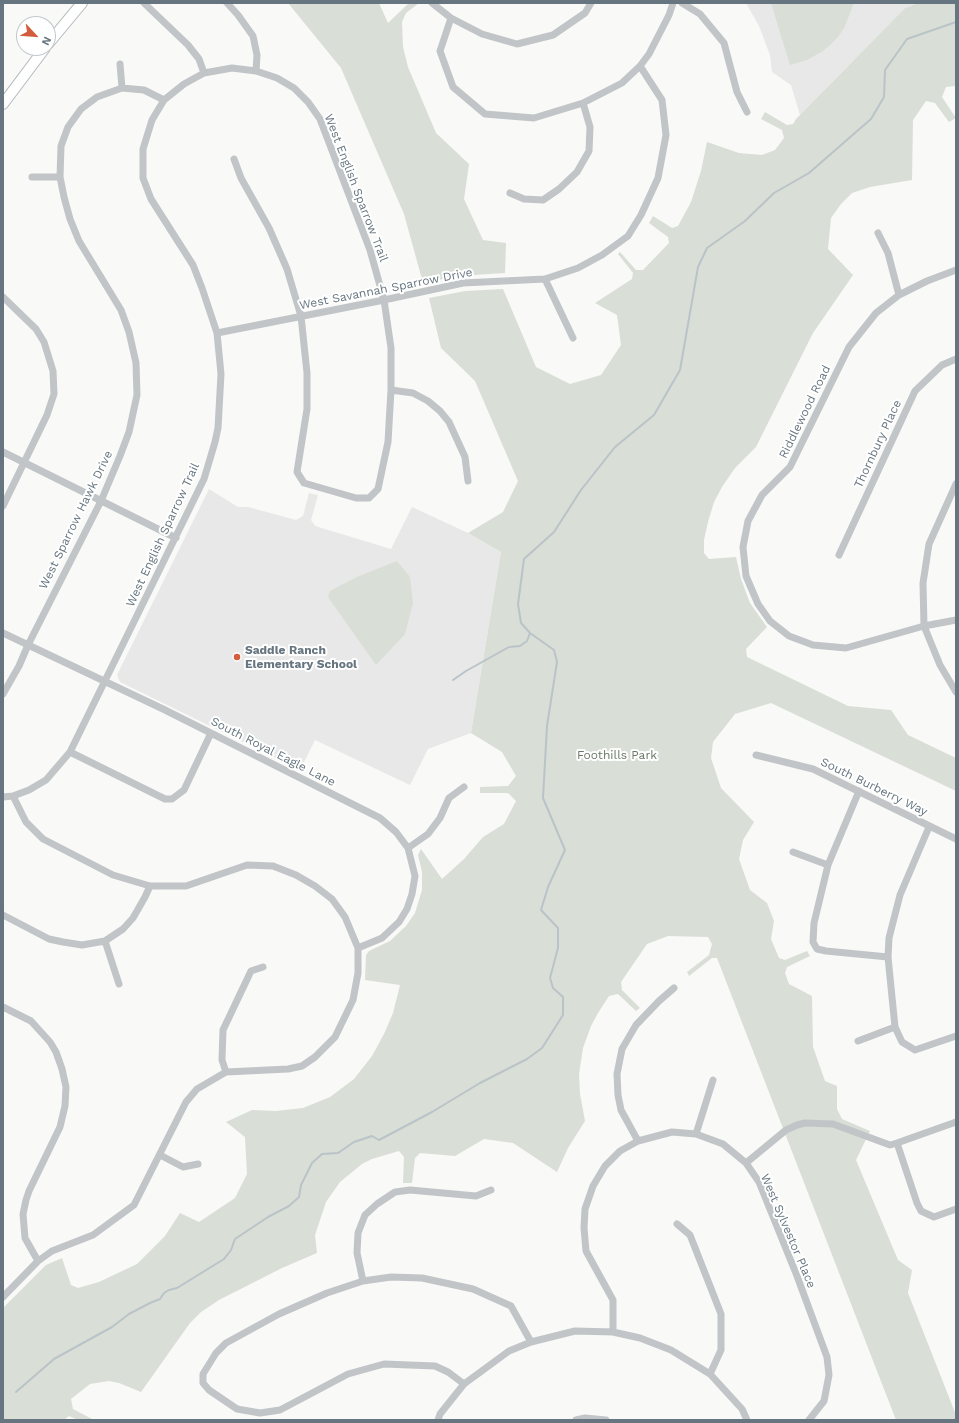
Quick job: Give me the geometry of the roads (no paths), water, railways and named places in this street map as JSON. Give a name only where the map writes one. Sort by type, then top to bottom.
[{"type":"main road","points":[[56,34],[82,3]]},
{"type":"main road","points":[[3,104],[38,56]]},
{"type":"street","points":[[144,3],[188,45],[199,59],[204,73]]},
{"type":"street","points":[[227,3],[238,15],[253,36],[257,55],[256,71]]},
{"type":"street","points":[[432,3],[451,18],[482,34],[517,44],[553,35],[585,13],[591,3]]},
{"type":"street","points":[[451,18],[440,51],[453,86],[485,114],[534,118],[583,102],[622,83],[640,66],[649,54],[669,15],[673,3]]},
{"type":"street","points":[[682,3],[700,14],[724,43],[737,92],[748,112]]},
{"type":"street","points":[[120,64],[122,88]]},
{"type":"street","name":"West Savannah Sparrow Drive","points":[[217,333],[463,283],[545,279],[578,268],[602,255],[628,236],[641,215],[658,178],[666,135],[662,100],[640,66]]},
{"type":"street","name":"West English Sparrow Trail","points":[[3,797],[13,796],[29,790],[46,780],[70,752],[204,479],[215,442],[218,428],[221,374],[217,333],[193,265],[151,199],[143,178],[143,149],[152,120],[164,100],[184,84],[204,73],[232,68],[256,71],[277,78],[294,88],[308,102],[320,119],[370,250],[384,300],[391,348],[391,390],[388,442],[378,489],[370,498],[356,498],[304,483],[297,472],[307,409],[307,373],[301,316],[287,269],[269,228],[241,178],[234,159]]},
{"type":"street","name":"West Sparrow Hawk Drive","points":[[3,694],[19,666],[100,501],[129,432],[137,395],[136,363],[129,332],[120,310],[77,236],[64,197],[60,177],[60,146],[68,127],[81,109],[97,97],[122,88],[144,90],[164,100]]},
{"type":"street","points":[[510,193],[524,199],[543,200],[559,189],[577,172],[589,152],[590,127],[583,102]]},
{"type":"street","points":[[32,177],[60,177]]},
{"type":"street","points":[[878,233],[888,253],[899,295]]},
{"type":"street","name":"Riddlewood Road","points":[[956,270],[927,281],[899,295],[876,313],[849,347],[790,467],[762,496],[748,521],[743,547],[746,576],[758,604],[770,621],[789,636],[813,645],[846,648],[924,626],[956,620]]},
{"type":"street","points":[[545,279],[573,338]]},
{"type":"street","points":[[3,297],[36,329],[44,342],[54,371],[54,394],[47,415],[3,506]]},
{"type":"street","name":"Thornbury Place","points":[[839,555],[915,391],[942,366],[956,359]]},
{"type":"street","points":[[391,390],[413,393],[428,401],[440,411],[449,422],[465,457],[468,481]]},
{"type":"street","points":[[3,452],[176,538]]},
{"type":"street","points":[[956,484],[929,544],[923,583],[924,626],[940,665],[956,692]]},
{"type":"street","name":"South Royal Eagle Lane","points":[[3,633],[211,733],[380,818],[396,832],[408,848],[415,876],[412,894],[407,909],[399,922],[382,938],[358,948]]},
{"type":"street","points":[[70,752],[165,799],[172,799],[184,790],[211,733]]},
{"type":"street","name":"South Burberry Way","points":[[756,755],[813,769],[956,839]]},
{"type":"street","points":[[408,848],[428,834],[440,818],[449,798],[464,787]]},
{"type":"street","points":[[860,792],[828,865],[814,923],[813,942],[817,949],[826,951],[888,957]]},
{"type":"street","points":[[3,1297],[38,1261],[52,1251],[93,1235],[134,1205],[186,1102],[197,1089],[226,1072],[288,1069],[302,1066],[315,1057],[335,1037],[353,1000],[358,973],[358,948],[345,917],[332,899],[315,886],[296,875],[273,866],[247,865],[186,886],[150,886],[112,875],[43,839],[26,822],[13,796]]},
{"type":"street","points":[[929,827],[900,895],[889,938],[888,957],[895,1027],[902,1042],[915,1050],[956,1036]]},
{"type":"street","points":[[793,852],[828,865]]},
{"type":"street","points":[[3,915],[49,938],[63,942],[82,945],[105,941],[123,929],[133,918],[146,897],[150,886]]},
{"type":"street","points":[[105,941],[119,984]]},
{"type":"street","points":[[226,1072],[222,1060],[223,1030],[251,971],[262,967]]},
{"type":"street","points":[[638,1141],[621,1110],[618,1094],[618,1074],[622,1049],[636,1025],[658,1001],[674,988]]},
{"type":"street","points":[[3,1007],[31,1021],[50,1042],[56,1052],[62,1068],[66,1087],[65,1106],[60,1127],[29,1191],[23,1214],[25,1238],[38,1261]]},
{"type":"street","points":[[858,1041],[895,1027]]},
{"type":"street","points":[[696,1134],[714,1080]]},
{"type":"street","points":[[746,1163],[786,1130],[805,1123],[833,1124],[890,1144],[897,1143],[956,1122]]},
{"type":"street","name":"West Sylvestor Place","points":[[613,1332],[613,1300],[586,1251],[584,1228],[585,1209],[593,1186],[605,1166],[620,1151],[638,1141],[672,1132],[696,1134],[723,1144],[746,1163],[759,1182],[827,1358],[829,1375],[824,1401],[812,1419]]},
{"type":"street","points":[[897,1143],[921,1211],[934,1217],[956,1209]]},
{"type":"street","points":[[160,1155],[183,1167],[198,1164]]},
{"type":"street","points":[[363,1281],[357,1253],[358,1233],[365,1215],[377,1204],[395,1192],[410,1190],[476,1196],[491,1190]]},
{"type":"street","points":[[677,1224],[690,1235],[721,1314],[721,1350],[710,1374]]},
{"type":"street","points":[[464,1384],[448,1372],[434,1366],[384,1364],[348,1374],[280,1410],[260,1413],[237,1409],[209,1390],[203,1383],[203,1374],[216,1353],[226,1343],[279,1314],[327,1293],[363,1281],[391,1277],[422,1278],[473,1289],[511,1306],[531,1342]]},
{"type":"street","points":[[438,1420],[440,1414],[464,1384],[509,1351],[531,1342],[574,1331],[613,1332],[640,1338],[671,1350],[710,1374],[742,1409],[747,1420]]},
{"type":"street","points":[[576,1420],[585,1418],[606,1420]]},
{"type":"waterway","points":[[16,1392],[54,1359],[112,1327],[129,1314],[160,1299],[164,1293],[177,1288],[224,1259],[231,1250],[235,1239],[268,1217],[289,1206],[299,1197],[301,1185],[312,1163],[322,1154],[338,1153],[354,1142],[372,1136],[379,1140],[432,1112],[480,1083],[527,1059],[542,1048],[563,1015],[563,997],[553,988],[550,978],[558,948],[558,928],[541,910],[548,887],[565,850],[543,798],[547,726],[557,662],[554,650],[530,633],[521,623],[518,604],[524,559],[554,532],[581,490],[615,447],[654,415],[680,370],[698,267],[707,248],[745,221],[774,193],[809,173],[871,119],[884,97],[885,70],[907,39],[956,22]]},
{"type":"waterway","points":[[453,680],[509,647],[520,646],[527,641],[530,633]]},
{"type":"place","name":"Saddle Ranch Elementary School","points":[[237,657]]},
{"type":"park label","name":"Foothills Park","points":[[617,755]]}]
